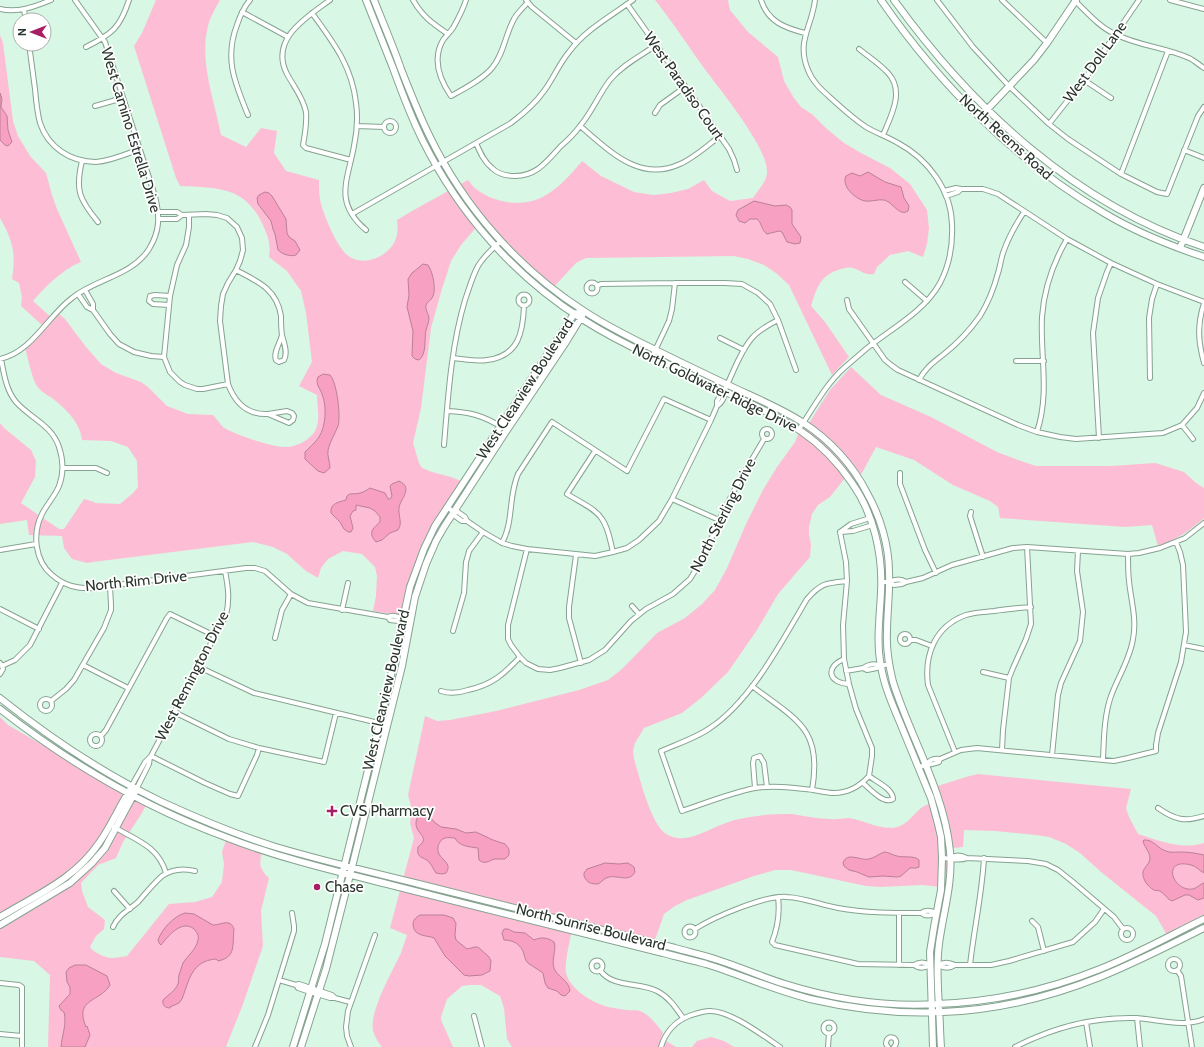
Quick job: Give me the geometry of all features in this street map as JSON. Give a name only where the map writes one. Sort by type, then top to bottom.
[{"type":"street","points":[[0,9],[7,11],[24,10],[51,0]]},
{"type":"street","name":"West Camino Estrella Drive","points":[[1,359],[18,352],[26,346],[64,305],[78,294],[126,270],[141,259],[148,250],[156,234],[158,212],[155,196],[103,38],[75,0]]},
{"type":"street","points":[[86,47],[112,32],[118,25],[129,0]]},
{"type":"street","points":[[248,115],[235,82],[230,60],[232,40],[242,12],[250,0]]},
{"type":"street","points":[[330,0],[292,30],[283,53],[284,65],[304,104],[306,123],[303,146],[350,160]]},
{"type":"street","name":"North Goldwater Ridge Drive","points":[[366,0],[415,125],[440,164],[469,202],[516,257],[542,280],[583,311],[655,350],[804,422],[825,439],[848,463],[866,491],[874,506],[882,528],[887,553],[889,570],[887,630],[889,664],[895,690],[944,812],[948,834],[951,858],[948,892],[939,943],[938,965],[941,1047]]},
{"type":"street","name":"North Goldwater Ridge Drive","points":[[374,0],[418,112],[440,164],[459,201],[509,261],[534,283],[581,319],[652,357],[778,417],[799,429],[822,446],[854,485],[873,525],[880,557],[882,582],[879,640],[881,666],[889,696],[931,798],[941,838],[941,890],[932,940],[930,965],[933,1047]]},
{"type":"street","points":[[413,0],[427,20],[448,34]]},
{"type":"street","points":[[466,0],[462,13],[443,41],[439,51],[438,62],[440,77],[451,96],[464,89],[493,67],[502,50],[514,18],[527,1],[532,7],[576,43]]},
{"type":"street","points":[[352,214],[511,123],[526,112],[544,92],[568,52],[576,43],[593,28],[633,0]]},
{"type":"street","points":[[761,0],[766,12],[778,23],[792,30],[805,33]]},
{"type":"street","points":[[799,429],[835,377],[874,343],[918,310],[933,294],[940,282],[952,248],[952,217],[944,191],[934,174],[915,153],[899,143],[866,127],[858,121],[826,94],[812,78],[806,66],[803,45],[815,0]]},
{"type":"street","name":"North Reems Road","points":[[881,0],[924,57],[960,98],[1021,154],[1064,187],[1104,213],[1139,231],[1204,257]]},
{"type":"street","name":"North Reems Road","points":[[894,0],[942,62],[1006,128],[1034,151],[1079,185],[1113,206],[1157,228],[1204,246]]},
{"type":"street","points":[[937,0],[973,47],[1009,86],[1049,124],[1068,139],[1121,174],[1158,192],[1167,194],[1198,116],[1204,107]]},
{"type":"street","points":[[1002,0],[1047,44]]},
{"type":"street","points":[[980,117],[1034,60],[1047,44],[1075,0],[1095,20],[1115,35],[1190,58],[1204,68]]},
{"type":"street","name":"West Doll Lane","points":[[1049,124],[1084,80],[1139,0]]},
{"type":"street","points":[[1170,0],[1204,9]]},
{"type":"street","name":"West Paradiso Court","points":[[627,4],[729,149],[737,170]]},
{"type":"street","points":[[242,12],[288,37]]},
{"type":"street","points":[[312,13],[338,50],[348,71],[355,94],[357,126],[345,188],[346,197],[352,214],[359,224],[366,230]]},
{"type":"street","points":[[476,143],[486,162],[497,172],[511,176],[532,173],[541,167],[580,126],[617,72],[656,45]]},
{"type":"street","points":[[860,49],[890,74],[894,83],[896,95],[895,104],[892,115],[882,135]]},
{"type":"street","points":[[1121,174],[1168,51]]},
{"type":"street","points":[[30,52],[38,112],[42,129],[57,148],[64,154],[82,161],[96,162],[140,149]]},
{"type":"street","points":[[1084,80],[1111,98]]},
{"type":"street","points":[[655,113],[660,105],[685,87]]},
{"type":"street","points":[[95,106],[123,98]]},
{"type":"street","points":[[357,126],[384,127]]},
{"type":"street","points":[[580,126],[619,158],[630,165],[652,169],[670,168],[679,165],[720,136]]},
{"type":"street","points":[[1184,150],[1204,158]]},
{"type":"street","points":[[82,161],[78,182],[79,189],[86,205],[98,222]]},
{"type":"street","points":[[944,191],[956,188],[976,188],[991,191],[1006,198],[1024,212],[1111,264],[1204,302],[1200,315],[1199,329],[1199,343],[1204,363]]},
{"type":"street","points":[[1180,248],[1204,188]]},
{"type":"street","points":[[946,196],[958,192],[961,189]]},
{"type":"street","points":[[158,212],[177,212],[182,215],[217,215],[227,218],[237,227],[242,238],[243,250],[236,270],[226,288],[221,306],[220,321],[228,384],[231,393],[238,403],[249,411],[264,414],[287,411],[292,413],[294,418],[292,421],[286,422],[268,414]]},
{"type":"street","points":[[919,380],[923,372],[930,364],[945,354],[963,338],[979,316],[995,285],[1004,252],[1010,237],[1017,222],[1024,212]]},
{"type":"street","points":[[158,219],[177,219],[182,215]]},
{"type":"street","points":[[189,215],[186,245],[177,265],[170,296],[164,357],[170,372],[185,385],[203,389],[228,384]]},
{"type":"street","points":[[1037,432],[1044,396],[1042,316],[1044,298],[1054,265],[1067,239]]},
{"type":"street","points":[[444,446],[453,358],[461,315],[474,275],[482,261],[501,241]]},
{"type":"street","points":[[1099,438],[1093,333],[1098,298],[1111,264]]},
{"type":"street","points":[[236,270],[264,286],[272,293],[278,303],[286,356],[284,360],[279,362],[276,360],[274,354],[282,335]]},
{"type":"street","points":[[597,286],[601,284],[725,282],[742,284],[758,293],[770,304],[778,320],[796,370]]},
{"type":"street","points":[[905,282],[926,301]]},
{"type":"street","points":[[652,357],[670,315],[674,299],[675,283]]},
{"type":"street","points":[[1150,378],[1149,318],[1152,299],[1157,284]]},
{"type":"street","points":[[84,290],[93,304],[93,310],[110,334],[124,347],[141,354],[164,357]]},
{"type":"street","points":[[78,294],[87,308],[93,310]]},
{"type":"street","points":[[169,305],[153,304],[149,301],[150,296],[155,294],[170,296]]},
{"type":"street","points":[[847,300],[849,309],[885,360],[891,365],[919,380],[1018,425],[1037,432],[1076,439],[1163,434],[1182,425],[1197,408],[1204,393]]},
{"type":"street","points":[[453,358],[486,360],[505,354],[516,344],[519,339],[522,328],[524,306]]},
{"type":"street","name":"West Clearview Boulevard","points":[[293,1047],[325,944],[394,665],[406,604],[414,573],[435,526],[447,507],[574,314],[583,311]]},
{"type":"street","name":"West Clearview Boulevard","points":[[301,1047],[319,993],[350,875],[402,666],[413,605],[422,575],[440,534],[581,319],[583,311]]},
{"type":"street","points":[[447,507],[454,512],[458,512],[465,517],[467,521],[502,543],[527,549],[595,556],[628,548],[658,522],[672,499],[717,406],[721,403],[725,396],[724,391],[744,350],[752,338],[765,327],[778,320]]},
{"type":"street","points":[[720,338],[744,350]]},
{"type":"street","name":"North Rim Drive","points":[[1,359],[5,380],[11,394],[22,408],[53,435],[62,456],[63,468],[59,485],[54,496],[42,514],[36,532],[36,544],[41,561],[46,569],[62,583],[84,589],[110,587],[255,568],[265,571],[291,594],[308,603],[388,617],[390,620],[403,620],[410,622]]},
{"type":"street","points":[[1016,362],[1044,361]]},
{"type":"street","points":[[502,543],[508,529],[515,480],[552,422],[627,471],[664,399],[711,420]]},
{"type":"street","points":[[447,411],[474,413],[501,426],[507,431]]},
{"type":"street","points":[[1182,425],[1193,439]]},
{"type":"street","name":"North Sterling Drive","points":[[520,657],[526,663],[538,669],[550,670],[581,663],[598,656],[639,614],[673,594],[690,579],[704,556],[719,520],[738,483],[764,439]]},
{"type":"street","points":[[595,451],[567,494],[593,510],[602,519],[609,535],[613,552]]},
{"type":"street","points":[[63,468],[96,468],[107,473]]},
{"type":"street","points":[[900,473],[900,484],[925,550],[936,573]]},
{"type":"street","points":[[672,499],[719,520]]},
{"type":"street","points":[[971,512],[970,516],[983,557]]},
{"type":"street","points":[[840,532],[851,524],[870,518]]},
{"type":"street","points":[[882,582],[894,580],[903,580],[906,582],[923,578],[952,566],[1013,548],[1027,547],[1128,554],[1149,551],[1185,538],[1204,523]]},
{"type":"street","points":[[840,532],[853,531],[873,525]]},
{"type":"street","points":[[453,631],[464,593],[466,562],[470,551],[483,532]]},
{"type":"street","points":[[840,532],[846,562],[847,581],[843,625],[844,659],[856,709],[872,748],[872,764],[869,776],[863,783],[851,790],[835,793],[793,788],[755,788],[730,794],[682,811],[660,751],[698,735],[710,728],[731,711],[745,696],[772,657],[807,599],[825,584],[847,581]]},
{"type":"street","points":[[918,767],[926,765],[928,761],[936,758],[940,759],[955,752],[977,748],[1114,760],[1156,751],[1158,733],[1184,645],[1186,616],[1183,566],[1176,542]]},
{"type":"street","points":[[0,550],[36,544]]},
{"type":"street","points":[[1002,750],[1009,678],[1031,624],[1027,547]]},
{"type":"street","points":[[441,691],[452,693],[478,688],[489,684],[508,670],[520,657],[511,645],[508,638],[508,624],[527,549]]},
{"type":"street","points":[[1052,755],[1058,695],[1061,683],[1080,641],[1082,612],[1077,572],[1078,551]]},
{"type":"street","points":[[1103,759],[1107,711],[1128,659],[1135,626],[1129,581],[1128,554]]},
{"type":"street","points":[[576,555],[569,607],[569,618],[581,663]]},
{"type":"street","name":"West Remington Drive","points":[[132,791],[145,762],[150,756],[226,615],[228,607],[228,585],[225,571]]},
{"type":"street","points":[[0,674],[3,669],[1,664],[15,660],[30,645],[62,583]]},
{"type":"street","points":[[342,610],[348,583]]},
{"type":"street","points":[[51,701],[66,689],[74,680],[109,616],[112,604],[110,587]]},
{"type":"street","points":[[275,638],[282,610],[291,594]]},
{"type":"street","points":[[632,606],[639,614]]},
{"type":"street","points":[[955,752],[928,685],[927,661],[932,646],[939,635],[949,625],[955,620],[967,615],[981,612],[1031,607]]},
{"type":"street","points":[[0,609],[39,629]]},
{"type":"street","points":[[100,736],[106,730],[166,618],[170,614],[215,636]]},
{"type":"street","points":[[910,640],[916,640],[932,646]]},
{"type":"street","points":[[1184,645],[1204,649]]},
{"type":"street","points":[[844,659],[837,662],[833,667],[833,679],[841,684],[849,684]]},
{"type":"street","points":[[846,671],[863,668],[867,665],[877,664],[881,666],[889,664]]},
{"type":"street","points":[[83,665],[128,688]]},
{"type":"street","points":[[198,667],[254,693],[387,725]]},
{"type":"street","points":[[983,672],[1009,678]]},
{"type":"street","points":[[752,686],[800,723],[806,730],[811,740],[815,760],[815,775],[812,790]]},
{"type":"street","name":"North Sunrise Boulevard","points":[[0,698],[69,749],[163,811],[228,838],[270,852],[393,886],[402,884]]},
{"type":"street","name":"North Sunrise Boulevard","points":[[0,709],[63,754],[132,791],[208,822],[273,846],[352,867],[402,884],[707,956],[781,983],[820,993],[871,1002],[906,1004],[931,1008]]},
{"type":"street","points":[[174,712],[228,739],[259,748],[324,762],[336,713]]},
{"type":"street","points":[[150,756],[205,783],[238,796],[252,768],[259,748]]},
{"type":"street","points":[[755,788],[753,763],[754,758],[760,756],[764,763],[767,787]]},
{"type":"street","points":[[863,783],[885,801],[890,801],[893,799],[893,795],[889,791],[869,776]]},
{"type":"street","points":[[0,925],[31,903],[57,888],[85,861],[113,827],[132,791]]},
{"type":"street","points":[[1158,808],[1176,818],[1191,820],[1204,816]]},
{"type":"street","points":[[113,827],[156,852],[160,857],[166,873]]},
{"type":"street","points":[[270,852],[273,846]]},
{"type":"street","points":[[942,858],[962,856],[967,858],[1028,861],[1046,864],[1058,870],[1073,882],[1114,917],[1124,929]]},
{"type":"street","points":[[970,965],[972,942],[983,880],[984,858]]},
{"type":"street","points":[[113,926],[119,917],[130,909],[156,881],[166,873],[179,869],[195,871]]},
{"type":"street","name":"North Sunrise Boulevard","points":[[419,887],[704,964],[778,990],[811,999],[868,1009],[896,1011],[1002,1005],[1046,996],[1100,977],[1204,928]]},
{"type":"street","points":[[114,891],[130,909]]},
{"type":"street","points":[[695,929],[737,910],[767,899],[778,897],[805,899],[837,908],[864,912],[921,913],[924,916],[932,916],[936,913],[944,914]]},
{"type":"street","points":[[778,897],[778,926],[772,942],[775,945],[858,964],[914,965],[917,968],[930,965]]},
{"type":"street","points":[[0,917],[31,903]]},
{"type":"street","points":[[938,965],[942,963],[951,963],[955,965],[991,965],[1073,942],[1095,922],[1104,909]]},
{"type":"street","points":[[255,1047],[268,1015],[294,931],[292,913]]},
{"type":"street","points":[[899,913],[899,965]]},
{"type":"street","name":"North Sunrise Boulevard","points":[[939,1008],[968,1002],[1001,998],[1051,986],[1119,961],[1204,919]]},
{"type":"street","points":[[1032,920],[1038,927],[1044,951]]},
{"type":"street","points":[[351,1047],[347,1036],[347,1014],[375,935]]},
{"type":"street","points":[[600,970],[603,975],[610,980],[620,983],[645,986],[659,992],[671,1001],[683,1018]]},
{"type":"street","points":[[1177,970],[1181,976],[1192,1047]]},
{"type":"street","points":[[279,980],[296,985],[299,984],[319,993],[332,995],[335,998],[350,1002]]},
{"type":"street","points":[[0,983],[19,985],[22,987],[22,1047]]},
{"type":"street","points":[[661,1047],[666,1034],[683,1018],[709,1011],[720,1012],[735,1018],[780,1047]]},
{"type":"street","points":[[474,1016],[482,1047]]},
{"type":"street","points":[[1014,1047],[1055,1029],[1109,1018],[1136,1018],[1174,1023],[1204,1019]]},
{"type":"street","points":[[1136,1018],[1140,1047]]},
{"type":"street","points":[[1086,1022],[1090,1047]]},
{"type":"street","points":[[0,1034],[22,1036]]},
{"type":"street","points":[[828,1047],[829,1034]]},
{"type":"street","points":[[888,1047],[886,1040],[891,1037],[896,1041],[894,1047]]},
{"type":"street","points":[[1024,1042],[1026,1047]]},
{"type":"shaded area","points":[[156,0],[220,0],[209,22],[205,50],[208,79],[221,135],[246,147],[261,128],[277,131],[274,153],[286,171],[319,180],[320,201],[328,223],[342,250],[352,258],[366,261],[386,252],[395,241],[398,230],[397,220],[468,180],[476,189],[492,198],[501,201],[520,203],[529,202],[546,195],[556,188],[582,161],[601,176],[634,192],[653,195],[671,193],[688,189],[704,180],[712,191],[730,201],[753,198],[764,183],[767,176],[765,161],[759,148],[751,133],[729,101],[655,0],[728,0],[730,10],[748,32],[778,57],[784,81],[801,107],[813,115],[844,143],[890,168],[910,184],[927,210],[929,228],[927,244],[923,257],[908,251],[890,255],[877,267],[874,274],[865,273],[853,268],[846,268],[828,275],[820,283],[811,306],[825,322],[849,357],[832,375],[789,285],[776,273],[764,265],[734,256],[586,258],[576,263],[549,292],[504,251],[480,223],[461,245],[451,261],[441,292],[431,328],[421,408],[413,443],[422,468],[461,481],[426,539],[415,563],[401,613],[396,615],[373,611],[376,596],[377,576],[375,567],[362,554],[343,551],[328,559],[321,568],[318,578],[306,571],[287,554],[273,547],[253,542],[87,563],[72,559],[64,548],[62,536],[29,535],[27,520],[0,524],[0,423],[31,450],[36,461],[35,477],[21,503],[59,529],[64,529],[84,499],[95,503],[120,504],[133,493],[138,487],[137,461],[128,447],[111,441],[82,440],[81,433],[72,416],[57,402],[40,390],[33,378],[24,344],[42,325],[21,306],[22,297],[19,283],[12,279],[14,262],[11,241],[0,218],[0,36],[3,43],[13,121],[18,136],[30,156],[46,173],[57,209],[81,262],[61,274],[33,301],[54,320],[59,314],[65,319],[101,364],[116,373],[141,382],[167,406],[188,414],[213,415],[223,427],[228,430],[253,440],[278,446],[293,446],[306,440],[315,431],[318,422],[317,395],[299,386],[312,362],[306,313],[301,291],[287,271],[269,257],[270,248],[268,237],[256,212],[239,196],[218,189],[180,186],[176,178],[134,46],[142,33]]},
{"type":"shaded area","points":[[0,93],[2,99],[1,107],[7,116],[8,130],[12,142],[8,146],[0,140]]},
{"type":"shaded area","points":[[868,172],[885,182],[901,187],[904,198],[909,206],[908,211],[899,211],[884,200],[865,201],[853,195],[845,184],[846,176],[852,173],[860,176]]},
{"type":"shaded area","points":[[265,192],[272,196],[286,219],[287,233],[289,237],[295,241],[300,250],[296,255],[286,255],[278,250],[271,221],[258,204],[257,198]]},
{"type":"shaded area","points":[[754,201],[775,206],[786,205],[790,207],[792,210],[792,224],[801,237],[800,243],[795,244],[787,242],[782,232],[779,231],[767,234],[757,219],[750,219],[745,223],[739,221],[736,215],[738,210]]},
{"type":"shaded area","points":[[423,264],[428,265],[430,268],[434,282],[434,291],[432,298],[426,305],[429,320],[426,330],[423,354],[419,360],[412,356],[413,331],[407,307],[409,295],[408,279],[412,273]]},
{"type":"shaded area","points":[[851,367],[881,395],[931,417],[997,452],[1036,466],[1111,466],[1155,463],[1184,472],[1204,488],[1204,518],[1182,535],[1158,546],[1152,525],[1125,527],[1000,518],[998,507],[990,501],[953,485],[914,460],[876,447],[862,473],[850,485],[845,478],[830,497],[818,505],[812,514],[809,527],[811,544],[810,557],[778,594],[757,630],[728,672],[701,698],[682,713],[644,728],[635,743],[633,751],[634,759],[647,801],[656,822],[662,830],[675,838],[697,835],[738,819],[775,814],[792,814],[833,819],[849,818],[885,828],[891,828],[906,823],[922,807],[931,803],[925,790],[978,774],[1131,789],[1126,808],[1138,834],[1171,844],[1188,846],[1204,843],[1204,917],[1167,935],[1156,916],[1101,872],[1080,853],[1066,844],[1049,837],[1036,835],[964,830],[963,847],[952,848],[951,888],[922,885],[881,887],[866,886],[791,870],[775,870],[687,900],[675,906],[664,914],[655,940],[574,921],[566,968],[566,973],[572,985],[589,999],[602,1005],[644,1013],[663,1033],[661,1038],[676,1047],[512,1047],[507,1039],[504,1008],[500,996],[481,985],[469,985],[462,986],[447,999],[441,1017],[453,1047],[382,1047],[373,1031],[373,1023],[378,1002],[401,953],[407,935],[390,928],[414,838],[410,823],[412,809],[408,795],[425,716],[437,721],[496,711],[579,690],[608,680],[622,669],[657,633],[685,618],[702,604],[715,590],[727,568],[763,490],[777,467],[795,442],[799,432],[809,423],[830,390]]},
{"type":"shaded area","points":[[323,374],[330,375],[335,385],[339,415],[338,426],[328,450],[330,468],[324,473],[318,471],[305,459],[305,452],[319,437],[323,427],[325,404],[317,382],[318,377]]},
{"type":"shaded area","points":[[399,481],[403,484],[406,490],[399,508],[399,527],[398,530],[390,533],[382,540],[376,542],[372,536],[372,531],[380,522],[380,517],[370,508],[356,505],[356,510],[353,511],[350,516],[353,528],[351,532],[344,529],[340,522],[331,513],[333,505],[346,500],[348,495],[358,494],[370,488],[385,493],[388,499],[390,499],[392,496],[390,486]]},
{"type":"shaded area","points":[[0,717],[8,725],[146,805],[123,842],[116,858],[98,865],[81,883],[82,891],[88,907],[105,920],[104,929],[96,936],[90,947],[97,953],[105,957],[112,958],[127,956],[169,904],[195,902],[212,897],[222,882],[224,864],[222,852],[226,840],[262,853],[260,864],[269,878],[261,911],[263,946],[226,1047],[48,1047],[50,975],[34,961],[0,957]]},
{"type":"shaded area","points":[[424,813],[429,815],[434,822],[441,827],[456,829],[466,833],[476,832],[505,844],[509,849],[509,855],[505,859],[495,859],[483,862],[479,860],[478,848],[468,847],[461,844],[455,838],[445,838],[440,842],[438,852],[448,865],[448,870],[446,873],[442,874],[436,873],[431,864],[418,854],[418,847],[422,843],[423,837],[416,827],[416,822],[418,816]]},
{"type":"shaded area","points":[[1143,841],[1150,841],[1163,850],[1169,852],[1188,852],[1204,855],[1204,873],[1196,867],[1182,864],[1176,866],[1173,870],[1173,875],[1175,881],[1186,889],[1193,889],[1204,883],[1204,898],[1198,900],[1189,895],[1185,895],[1172,901],[1160,891],[1154,890],[1150,887],[1144,880],[1143,875],[1150,858]]},
{"type":"shaded area","points":[[884,852],[897,856],[917,858],[919,860],[919,867],[910,868],[901,876],[897,877],[869,877],[849,870],[843,863],[847,858],[869,859]]},
{"type":"shaded area","points":[[605,863],[628,863],[634,867],[635,872],[627,878],[607,878],[598,884],[588,882],[586,880],[584,873],[587,869]]},
{"type":"shaded area","points":[[185,913],[194,914],[213,925],[225,923],[230,924],[234,929],[233,945],[231,953],[224,959],[218,961],[216,959],[208,961],[196,968],[189,979],[182,999],[179,1003],[168,1008],[163,1005],[163,1000],[177,986],[183,963],[196,947],[198,937],[194,929],[189,926],[185,926],[180,927],[167,937],[161,945],[158,940],[162,932],[169,924],[177,917]]},
{"type":"shaded area","points":[[420,915],[444,915],[453,918],[456,923],[456,940],[467,949],[478,947],[489,957],[491,961],[490,971],[482,975],[464,975],[445,956],[434,938],[418,934],[416,932],[413,925],[416,918]]},
{"type":"shaded area","points":[[504,929],[525,933],[534,940],[544,938],[554,942],[555,948],[553,965],[558,974],[568,984],[570,991],[565,996],[548,988],[545,983],[543,973],[527,962],[519,945],[504,940],[502,933]]},
{"type":"shaded area","points":[[75,965],[86,965],[107,976],[110,985],[105,991],[85,1006],[83,1018],[90,1035],[85,1047],[61,1047],[65,1016],[64,1012],[59,1006],[70,994],[70,987],[67,982],[66,972],[69,968]]},
{"type":"shaded area","points":[[711,1037],[724,1041],[734,1047],[692,1047],[697,1041]]},
{"type":"place","name":"CVS Pharmacy","points":[[332,811]]},
{"type":"place","name":"Chase","points":[[317,887]]}]
